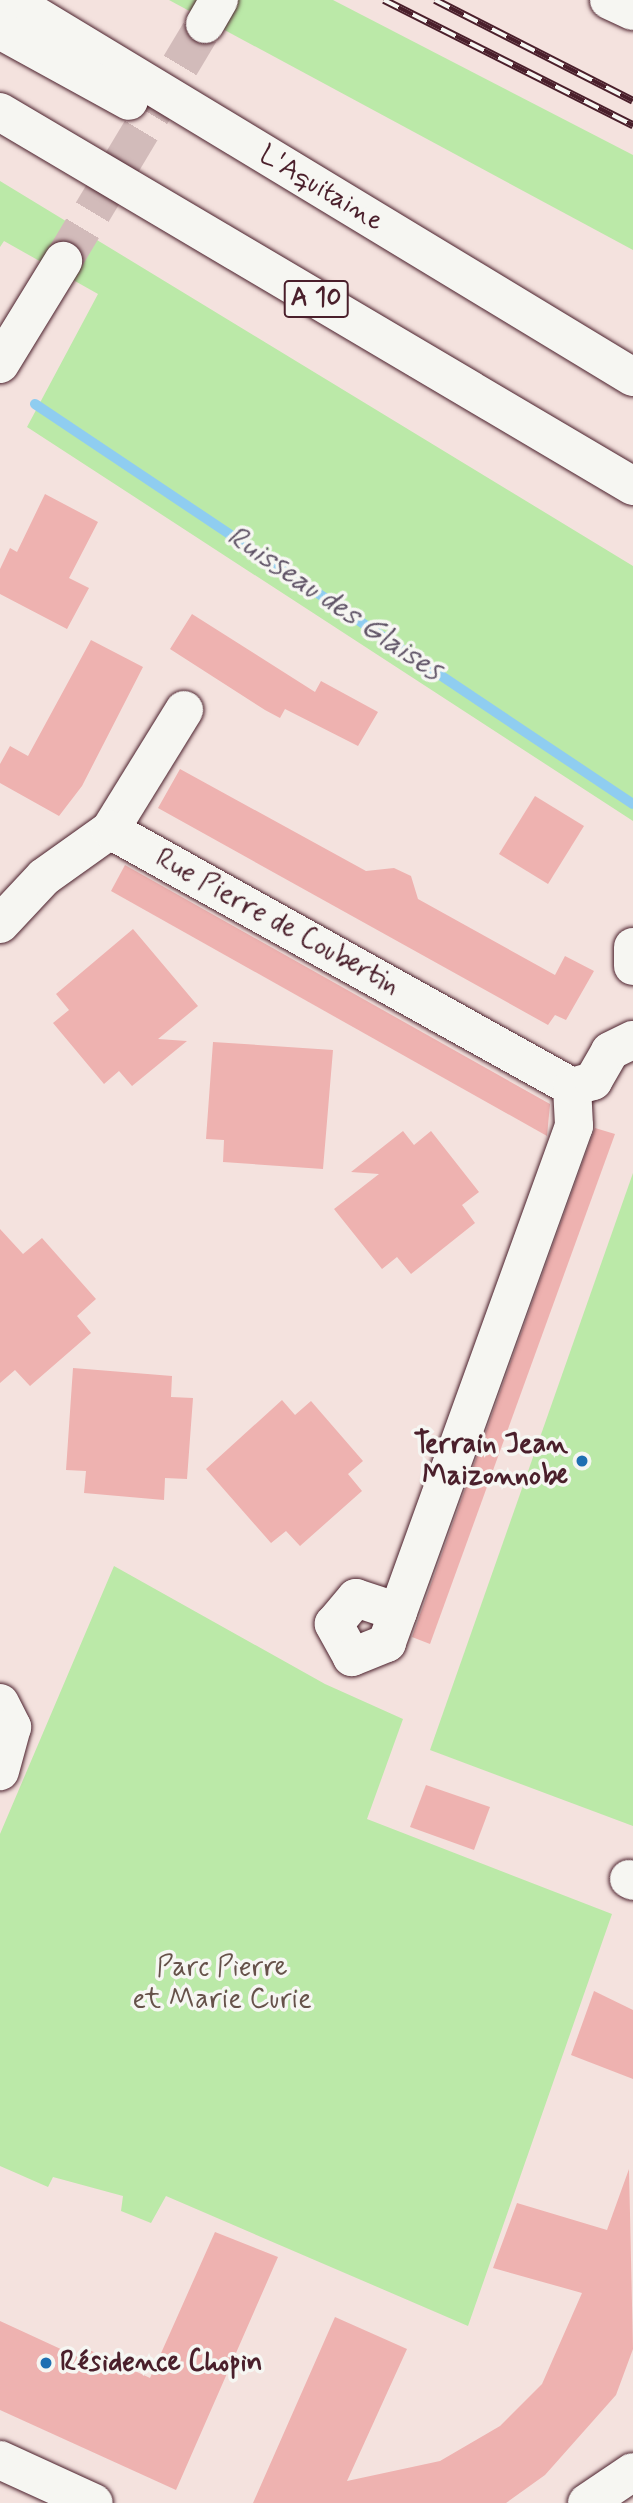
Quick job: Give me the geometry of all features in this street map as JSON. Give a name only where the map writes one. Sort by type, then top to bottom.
[{"type":"main road","name":"L'Aquitaine","points":[[10,0],[633,377]]},
{"type":"main road","points":[[609,0],[633,11]]},
{"type":"main road","points":[[0,30],[164,121],[254,148]]},
{"type":"main road","name":"A 10","points":[[0,112],[633,486]]},
{"type":"main road","points":[[0,364],[63,261]]},
{"type":"main road","points":[[0,924],[44,877],[110,830],[184,710]]},
{"type":"main road","name":"Rue Pierre de Coubertin","points":[[110,830],[572,1087]]},
{"type":"main road","points":[[633,947],[633,966]]},
{"type":"main road","points":[[398,1612],[574,1126],[572,1087],[593,1082],[610,1051],[633,1040]]},
{"type":"main road","points":[[0,1703],[12,1727],[0,1771]]},
{"type":"main road","points":[[0,2460],[94,2503]]},
{"type":"main road","points":[[587,2503],[633,2472]]},
{"type":"green space","points":[[169,0],[333,0],[633,155],[633,250]]},
{"type":"green space","points":[[0,181],[633,566],[633,821],[27,427],[98,294],[4,241],[0,247]]},
{"type":"green space","name":"Terrain Jean Maizonnobe","points":[[633,1173],[633,1826],[430,1750]]},
{"type":"green space","name":"Parc Pierre et Marie Curie","points":[[114,1566],[325,1684],[403,1719],[367,1819],[612,1914],[468,2326],[166,2196],[151,2223],[121,2211],[123,2196],[53,2177],[48,2187],[0,2166],[0,1834]]},
{"type":"building","points":[[45,494],[98,522],[69,578],[89,588],[67,629],[0,594],[0,569],[10,548],[17,552]]},
{"type":"building","points":[[192,614],[315,692],[321,681],[378,712],[358,746],[285,709],[280,718],[170,649]]},
{"type":"building","points":[[91,640],[143,667],[82,786],[59,816],[0,783],[0,764],[10,746],[28,756]]},
{"type":"building","points":[[180,769],[366,871],[394,868],[411,876],[418,899],[555,975],[565,956],[594,971],[566,1020],[555,1015],[548,1025],[158,808]]},
{"type":"building","points":[[535,796],[584,826],[548,884],[499,854]]},
{"type":"building","points":[[125,865],[550,1104],[547,1136],[111,891]]},
{"type":"building","points":[[133,929],[198,1006],[158,1039],[187,1041],[132,1086],[119,1071],[104,1084],[53,1023],[69,1010],[56,994]]},
{"type":"building","points":[[213,1042],[333,1050],[323,1169],[223,1162],[224,1140],[206,1139]]},
{"type":"building","points":[[595,1128],[615,1134],[430,1644],[412,1637]]},
{"type":"building","points":[[403,1131],[414,1145],[431,1131],[479,1192],[462,1205],[475,1223],[411,1274],[397,1257],[382,1269],[334,1209],[379,1174],[351,1172]]},
{"type":"building","points":[[0,1229],[23,1254],[42,1238],[96,1299],[77,1316],[91,1333],[30,1386],[15,1370],[0,1383]]},
{"type":"building","points":[[73,1368],[172,1376],[171,1397],[193,1398],[187,1479],[165,1478],[164,1500],[84,1493],[86,1471],[66,1470]]},
{"type":"building","points":[[282,1400],[295,1415],[311,1401],[363,1461],[348,1474],[362,1491],[300,1546],[286,1531],[271,1543],[206,1469]]},
{"type":"building","points":[[426,1785],[490,1807],[474,1850],[410,1827]]},
{"type":"building","points":[[594,1991],[633,2010],[633,2079],[571,2055]]},
{"type":"building","points":[[629,2169],[633,2349],[616,2395],[545,2475],[506,2503],[253,2503],[335,2317],[407,2349],[347,2481],[440,2461],[500,2426],[542,2384],[582,2293],[493,2268],[517,2203],[607,2230]]},
{"type":"building","name":"Résidence Chopin","points":[[215,2232],[278,2257],[176,2490],[0,2410],[0,2321],[78,2357],[83,2347],[150,2378]]},
{"type":"waterway","name":"Ruisseau des Glaises","points":[[35,404],[633,804]]},
{"type":"tunnel","points":[[63,261],[205,24]]},
{"type":"railway","points":[[384,0],[633,125]]},
{"type":"railway","points":[[435,0],[633,101]]},
{"type":"place","name":"Terrain Jean Maizonnobe","points":[[582,1461]]},
{"type":"place","name":"Résidence Chopin","points":[[46,2363]]}]
